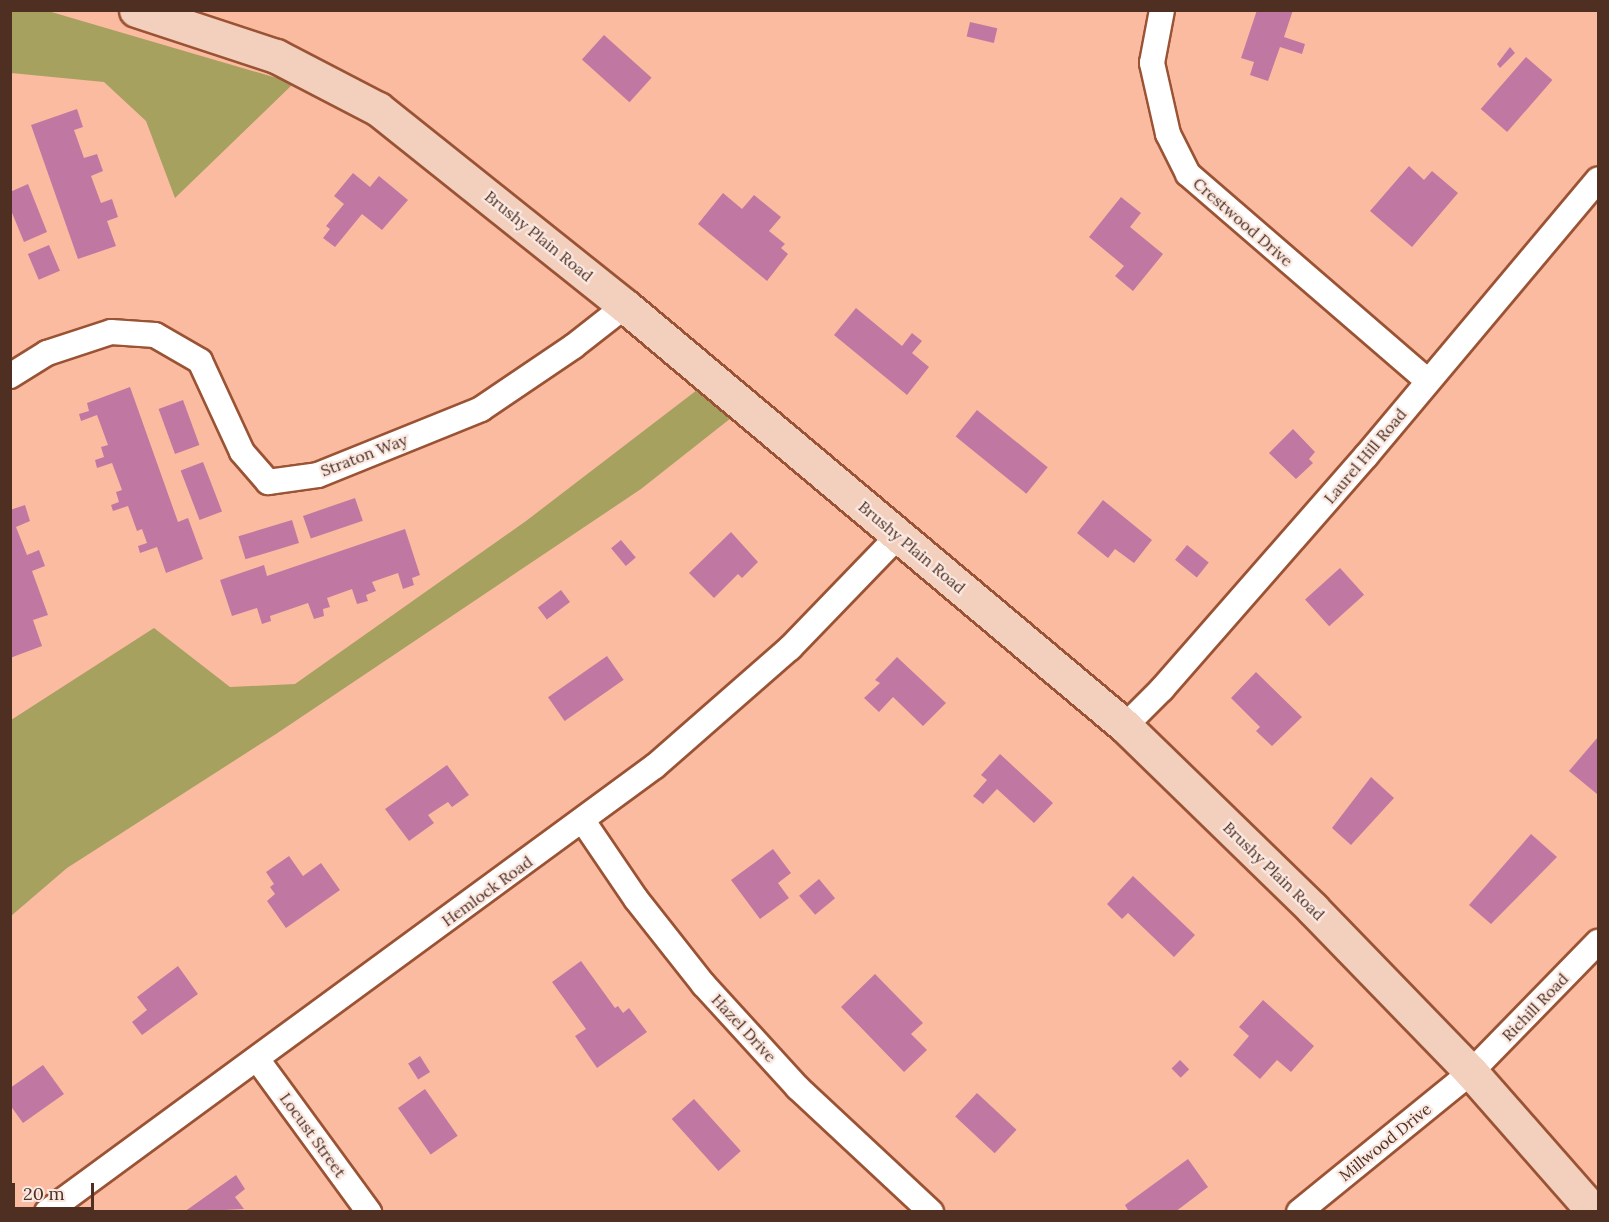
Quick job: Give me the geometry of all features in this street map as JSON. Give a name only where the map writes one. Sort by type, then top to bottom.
[{"type":"main road","name":"Brushy Plain Road","points":[[136,10],[276,56],[378,109],[625,306],[1125,726],[1312,909],[1471,1072],[1594,1212]]},
{"type":"street","name":"Crestwood Drive","points":[[1162,10],[1152,63],[1168,134],[1188,174],[1428,381]]},
{"type":"street","name":"Laurel Hill Road","points":[[1125,726],[1239,602],[1599,180]]},
{"type":"street","name":"Straton Way","points":[[10,376],[47,353],[111,332],[155,335],[200,361],[242,452],[268,482],[318,475],[481,409],[574,346],[625,306]]},
{"type":"street","name":"Hemlock Road","points":[[47,1212],[583,820],[720,712],[790,648],[898,536]]},
{"type":"street","name":"Hazel Drive","points":[[583,820],[636,899],[704,985],[798,1088],[932,1212]]},
{"type":"street","name":"Richill Road","points":[[1471,1072],[1599,942]]},
{"type":"street","name":"Locust Street","points":[[257,1059],[369,1212]]},
{"type":"street","name":"Millwood Drive","points":[[1299,1212],[1471,1072]]},
{"type":"shaded area","points":[[10,11],[48,11],[294,83],[175,198],[146,121],[104,82],[11,73]]},
{"type":"shaded area","points":[[697,390],[731,418],[641,489],[276,734],[67,868],[11,916],[11,720],[154,628],[230,687],[295,684],[526,521]]},
{"type":"building","points":[[1257,10],[1293,10],[1284,37],[1305,44],[1302,54],[1280,47],[1268,81],[1250,75],[1254,62],[1241,58]]},
{"type":"building","points":[[970,22],[997,28],[994,43],[967,37]]},
{"type":"building","points":[[604,35],[652,78],[629,102],[582,60]]},
{"type":"building","points":[[1510,47],[1515,53],[1500,68],[1497,64]]},
{"type":"building","points":[[1526,57],[1552,80],[1507,132],[1481,109]]},
{"type":"building","points":[[77,109],[83,127],[74,130],[84,158],[97,154],[103,171],[91,176],[101,203],[112,199],[118,217],[107,221],[116,246],[78,259],[31,125]]},
{"type":"building","points":[[1409,166],[1424,180],[1432,171],[1458,193],[1412,247],[1370,211]]},
{"type":"building","points":[[353,173],[370,187],[379,176],[408,200],[382,230],[362,214],[335,247],[323,238],[330,229],[326,226],[344,204],[334,196]]},
{"type":"building","points":[[28,184],[47,232],[24,242],[10,208],[10,192]]},
{"type":"building","points":[[723,193],[742,209],[754,195],[781,217],[769,231],[785,244],[781,248],[788,254],[767,281],[698,224]]},
{"type":"building","points":[[1121,197],[1141,213],[1130,227],[1163,254],[1133,291],[1115,276],[1124,266],[1089,237]]},
{"type":"building","points":[[49,245],[60,271],[39,280],[28,254]]},
{"type":"building","points":[[856,308],[902,346],[912,333],[922,341],[912,353],[929,367],[907,395],[834,335]]},
{"type":"building","points":[[130,387],[178,522],[188,518],[203,559],[166,573],[157,547],[140,553],[138,546],[147,543],[142,529],[137,531],[128,506],[113,511],[111,505],[119,502],[116,492],[122,490],[112,463],[97,468],[95,460],[104,457],[101,447],[108,445],[97,415],[81,421],[79,414],[89,411],[87,403]]},
{"type":"building","points":[[183,400],[199,445],[175,454],[159,409]]},
{"type":"building","points":[[977,410],[1048,467],[1026,494],[956,436]]},
{"type":"building","points":[[1293,429],[1315,452],[1309,459],[1313,463],[1296,479],[1269,453]]},
{"type":"building","points":[[203,462],[222,511],[200,520],[181,471]]},
{"type":"building","points":[[355,498],[363,521],[311,539],[303,516]]},
{"type":"building","points":[[1103,500],[1152,540],[1134,563],[1115,549],[1108,558],[1077,533]]},
{"type":"building","points":[[25,505],[30,521],[16,527],[27,555],[39,550],[45,566],[32,571],[48,615],[33,620],[42,646],[10,658],[10,510]]},
{"type":"building","points":[[292,520],[299,543],[245,559],[238,536]]},
{"type":"building","points":[[405,529],[420,575],[412,578],[414,585],[403,589],[398,573],[372,582],[376,591],[366,595],[368,601],[357,604],[352,589],[327,598],[330,607],[323,609],[324,616],[314,619],[308,603],[270,616],[271,621],[262,624],[257,608],[232,616],[220,580],[264,565],[267,576]]},
{"type":"building","points":[[731,532],[758,562],[742,578],[738,574],[714,598],[689,573]]},
{"type":"building","points":[[621,540],[636,558],[626,566],[611,548]]},
{"type":"building","points":[[1187,545],[1209,563],[1197,577],[1175,560]]},
{"type":"building","points":[[1340,568],[1364,595],[1329,626],[1305,599]]},
{"type":"building","points":[[561,590],[570,602],[547,619],[538,607]]},
{"type":"building","points":[[607,656],[624,680],[565,721],[548,697]]},
{"type":"building","points":[[897,657],[946,703],[923,726],[893,697],[879,712],[864,698],[880,683],[875,680]]},
{"type":"building","points":[[1256,672],[1302,717],[1272,746],[1256,731],[1260,727],[1231,698]]},
{"type":"building","points":[[1598,737],[1598,792],[1597,794],[1569,771]]},
{"type":"building","points":[[1000,754],[1053,803],[1034,823],[997,789],[983,804],[973,796],[987,780],[981,775]]},
{"type":"building","points":[[447,765],[469,795],[452,807],[448,802],[428,815],[434,823],[409,841],[385,809]]},
{"type":"building","points":[[1371,777],[1394,798],[1351,845],[1332,828]]},
{"type":"building","points":[[1531,834],[1557,857],[1491,924],[1469,905]]},
{"type":"building","points":[[773,849],[791,873],[778,883],[789,898],[760,919],[731,880]]},
{"type":"building","points":[[289,856],[303,876],[321,863],[340,890],[286,928],[267,901],[275,894],[270,887],[274,884],[266,872]]},
{"type":"building","points":[[1133,876],[1195,935],[1174,957],[1128,913],[1122,919],[1107,904]]},
{"type":"building","points":[[819,879],[835,898],[815,915],[799,896]]},
{"type":"building","points":[[581,961],[615,1008],[618,1006],[623,1013],[629,1008],[647,1032],[597,1068],[575,1036],[586,1029],[552,982]]},
{"type":"building","points":[[178,966],[198,994],[142,1035],[132,1022],[147,1010],[137,997]]},
{"type":"building","points":[[875,974],[923,1023],[911,1034],[927,1050],[904,1072],[841,1007]]},
{"type":"building","points":[[1263,1000],[1314,1046],[1291,1072],[1277,1060],[1260,1079],[1233,1055],[1249,1036],[1239,1027]]},
{"type":"building","points":[[420,1056],[430,1072],[418,1080],[408,1063]]},
{"type":"building","points":[[1180,1060],[1189,1069],[1181,1078],[1172,1068]]},
{"type":"building","points":[[43,1065],[64,1094],[23,1123],[10,1105],[10,1088]]},
{"type":"building","points":[[425,1089],[458,1136],[431,1155],[398,1108]]},
{"type":"building","points":[[977,1093],[1016,1130],[995,1153],[955,1116]]},
{"type":"building","points":[[694,1099],[741,1151],[719,1171],[672,1119]]},
{"type":"building","points":[[1188,1159],[1208,1187],[1175,1212],[1129,1212],[1125,1205]]},
{"type":"building","points":[[236,1175],[245,1189],[235,1197],[244,1209],[184,1212]]}]
